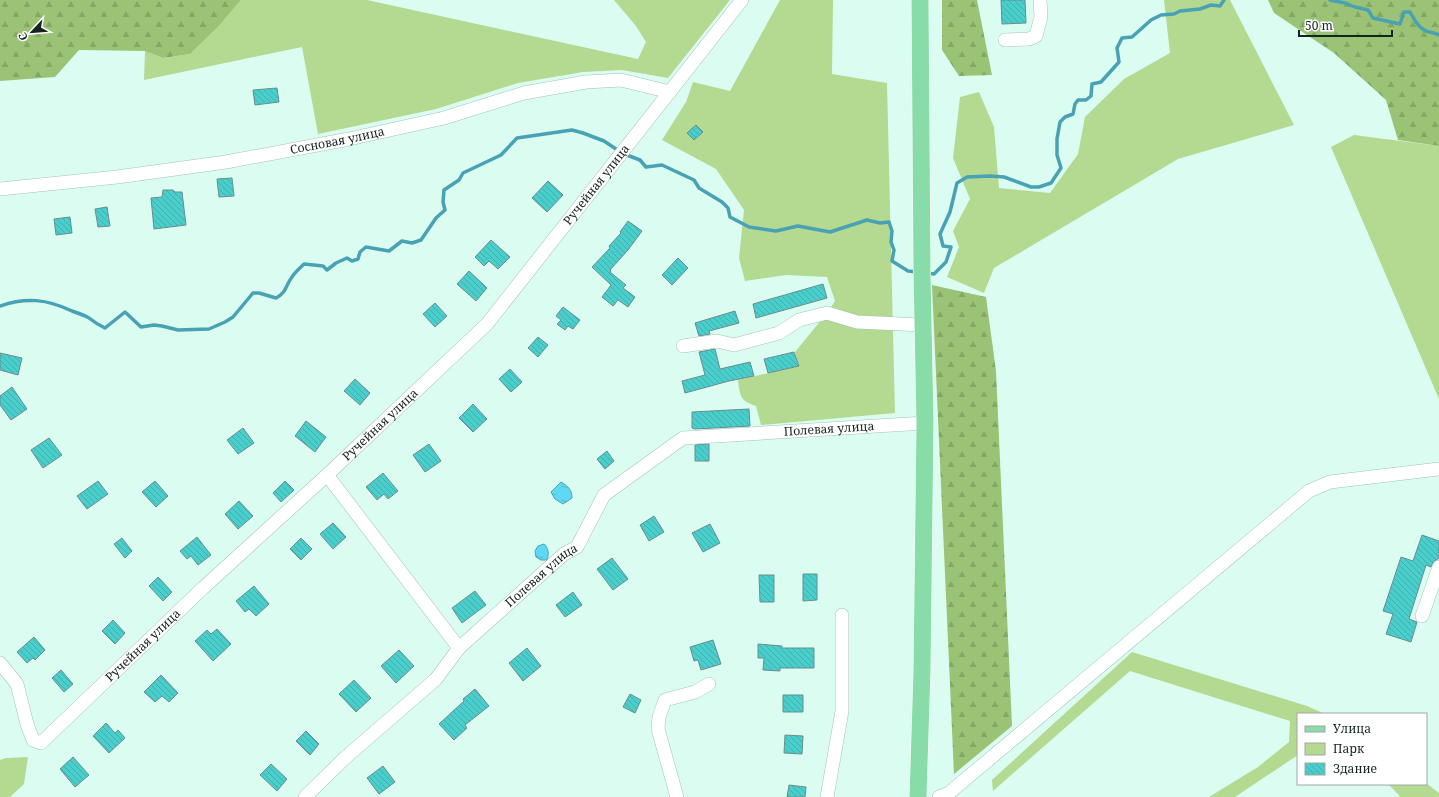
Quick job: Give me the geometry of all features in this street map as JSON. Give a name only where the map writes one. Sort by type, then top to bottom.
[{"type":"main road","points":[[918,797],[922,670],[925,423],[920,0]]},
{"type":"street","name":"Ручейная улица","points":[[0,663],[17,684],[27,724],[33,740],[41,743],[203,588],[327,475],[487,324],[742,0]]},
{"type":"street","points":[[1005,40],[1029,39],[1036,36],[1041,17],[1040,0]]},
{"type":"street","name":"Сосновая улица","points":[[0,189],[117,177],[226,162],[349,139],[444,118],[524,93],[586,82],[621,80],[670,92]]},
{"type":"street","points":[[683,346],[717,341],[734,345],[779,333],[799,320],[827,313],[857,322],[923,325]]},
{"type":"street","name":"Полевая улица","points":[[305,797],[346,757],[436,678],[459,648],[564,554],[577,547],[604,495],[683,438],[925,423]]},
{"type":"street","points":[[939,797],[949,792],[1309,491],[1330,482],[1439,469]]},
{"type":"street","points":[[327,475],[459,648]]},
{"type":"street","points":[[1422,616],[1439,567]]},
{"type":"street","points":[[827,797],[842,711],[842,615]]},
{"type":"street","points":[[676,797],[658,729],[659,717],[665,700],[694,692],[709,684]]},
{"type":"green space","points":[[0,0],[241,0],[219,26],[190,54],[163,58],[145,51],[79,50],[55,77],[0,81]]},
{"type":"green space","points":[[241,0],[367,0],[638,59],[646,42],[636,26],[614,0],[730,0],[668,78],[622,70],[583,72],[518,83],[436,109],[318,134],[302,47],[144,80],[145,51],[163,58],[190,54],[219,26]]},
{"type":"green space","points":[[780,0],[833,0],[832,74],[887,83],[895,413],[761,425],[756,406],[744,400],[740,394],[738,380],[799,366],[795,352],[835,301],[827,277],[786,275],[745,281],[739,258],[744,210],[716,169],[662,140],[686,102],[693,82],[730,91]]},
{"type":"green space","points":[[942,0],[977,0],[992,75],[959,76],[942,50]]},
{"type":"green space","points":[[1164,0],[1230,0],[1294,125],[1178,159],[994,268],[984,293],[947,277],[959,247],[953,231],[970,199],[953,158],[960,97],[979,92],[994,127],[999,188],[1050,193],[1078,154],[1085,117],[1124,79],[1170,53]]},
{"type":"green space","points":[[1268,0],[1439,0],[1439,146],[1398,140],[1386,100],[1334,53],[1274,13]]},
{"type":"green space","points":[[1354,135],[1439,146],[1439,399],[1331,147]]},
{"type":"green space","points":[[932,285],[986,297],[996,371],[1012,726],[954,774]]},
{"type":"green space","points":[[1132,652],[1307,706],[1323,713],[1297,713],[1297,756],[1235,797],[1209,797],[1258,767],[1289,742],[1290,721],[1130,671],[993,791],[992,780]]},
{"type":"green space","points":[[28,757],[24,784],[10,797],[0,797],[0,760],[6,758]]},
{"type":"green space","points":[[1427,784],[1439,793],[1439,797],[1398,797],[1400,796],[1389,785],[1427,785]]},
{"type":"water","points":[[561,482],[569,488],[572,495],[572,498],[563,504],[555,499],[551,492]]},
{"type":"water","points":[[544,544],[548,550],[548,556],[547,560],[541,560],[536,557],[535,551],[538,546]]},
{"type":"building","points":[[1001,0],[1025,0],[1026,23],[1002,24]]},
{"type":"building","points":[[277,88],[279,102],[255,105],[253,90]]},
{"type":"building","points":[[696,125],[703,132],[694,140],[687,133]]},
{"type":"building","points":[[232,178],[234,196],[219,197],[217,179]]},
{"type":"building","points":[[548,181],[563,195],[547,212],[532,198]]},
{"type":"building","points":[[163,190],[182,192],[186,225],[154,229],[151,198],[162,197]]},
{"type":"building","points":[[107,207],[110,226],[98,227],[95,209]]},
{"type":"building","points":[[70,217],[72,233],[56,235],[54,219]]},
{"type":"building","points":[[628,221],[642,231],[628,250],[610,270],[610,272],[626,285],[623,288],[635,297],[628,307],[618,300],[613,306],[602,297],[611,285],[592,267],[610,248],[609,246],[621,233],[620,232]]},
{"type":"building","points":[[491,240],[510,257],[498,269],[489,261],[484,266],[475,257]]},
{"type":"building","points":[[678,258],[688,268],[672,285],[662,275]]},
{"type":"building","points":[[469,271],[487,288],[476,301],[457,284]]},
{"type":"building","points":[[823,284],[827,298],[756,318],[753,304]]},
{"type":"building","points":[[435,303],[447,316],[435,327],[423,314]]},
{"type":"building","points":[[563,307],[580,320],[573,329],[568,326],[565,330],[557,324],[561,320],[556,316]]},
{"type":"building","points":[[735,311],[739,323],[709,331],[710,334],[699,336],[695,323]]},
{"type":"building","points":[[538,337],[548,345],[538,357],[528,348]]},
{"type":"building","points":[[715,349],[720,369],[750,362],[754,376],[685,393],[682,381],[705,375],[699,352]]},
{"type":"building","points":[[794,352],[799,366],[768,373],[764,359]]},
{"type":"building","points":[[0,353],[22,358],[18,375],[0,370]]},
{"type":"building","points":[[510,369],[522,382],[511,392],[499,379]]},
{"type":"building","points":[[355,379],[370,393],[360,405],[344,391]]},
{"type":"building","points":[[12,387],[27,409],[11,420],[0,405],[0,396]]},
{"type":"building","points":[[473,404],[487,419],[473,432],[459,418]]},
{"type":"building","points":[[749,409],[750,426],[692,428],[692,412]]},
{"type":"building","points":[[306,421],[326,437],[315,452],[295,436]]},
{"type":"building","points":[[243,428],[254,443],[238,454],[227,440]]},
{"type":"building","points":[[49,438],[62,455],[43,468],[31,450]]},
{"type":"building","points":[[429,444],[441,461],[425,472],[413,455]]},
{"type":"building","points":[[709,444],[709,461],[695,461],[695,445]]},
{"type":"building","points":[[607,451],[614,461],[605,469],[597,459]]},
{"type":"building","points":[[383,473],[398,491],[388,499],[384,494],[377,500],[366,487]]},
{"type":"building","points":[[98,481],[108,494],[87,509],[77,496]]},
{"type":"building","points":[[155,481],[168,496],[156,507],[142,492]]},
{"type":"building","points":[[285,481],[294,490],[281,502],[273,493]]},
{"type":"building","points":[[239,501],[253,516],[238,529],[225,514]]},
{"type":"building","points":[[654,516],[664,532],[649,541],[640,525]]},
{"type":"building","points":[[333,523],[346,537],[333,549],[320,534]]},
{"type":"building","points":[[710,524],[720,543],[703,552],[692,533]]},
{"type":"building","points":[[1422,535],[1439,541],[1439,557],[1434,561],[1431,567],[1426,565],[1409,619],[1417,622],[1411,642],[1386,634],[1393,614],[1383,611],[1401,557],[1413,561]]},
{"type":"building","points":[[197,537],[211,555],[198,565],[191,556],[187,559],[180,551]]},
{"type":"building","points":[[122,538],[132,551],[125,558],[114,544]]},
{"type":"building","points":[[301,538],[312,549],[301,560],[290,549]]},
{"type":"building","points":[[612,558],[628,579],[613,590],[597,569]]},
{"type":"building","points":[[803,574],[817,574],[817,600],[803,601]]},
{"type":"building","points":[[759,575],[774,575],[774,602],[760,602]]},
{"type":"building","points":[[158,577],[172,592],[163,601],[149,586]]},
{"type":"building","points":[[254,586],[269,604],[256,616],[249,609],[245,612],[236,601]]},
{"type":"building","points":[[475,591],[486,605],[462,623],[452,608]]},
{"type":"building","points":[[573,592],[582,605],[565,617],[556,605]]},
{"type":"building","points":[[113,620],[125,633],[115,644],[102,631]]},
{"type":"building","points":[[217,629],[231,644],[213,661],[195,641],[207,630],[211,634]]},
{"type":"building","points":[[34,637],[45,650],[35,660],[33,658],[27,663],[17,652]]},
{"type":"building","points":[[713,640],[721,664],[701,670],[698,660],[694,661],[690,647]]},
{"type":"building","points":[[758,644],[782,646],[782,648],[814,648],[814,668],[780,668],[780,671],[763,670],[764,658],[758,658]]},
{"type":"building","points":[[527,648],[541,666],[523,681],[509,663]]},
{"type":"building","points":[[399,650],[414,666],[396,683],[381,666]]},
{"type":"building","points":[[61,670],[73,684],[64,692],[52,678]]},
{"type":"building","points":[[161,675],[178,693],[169,702],[162,696],[155,702],[144,692]]},
{"type":"building","points":[[354,680],[371,698],[356,712],[339,694]]},
{"type":"building","points":[[475,689],[489,706],[465,725],[467,728],[454,740],[439,724]]},
{"type":"building","points":[[630,694],[641,700],[635,713],[623,707]]},
{"type":"building","points":[[783,695],[803,695],[803,712],[783,712]]},
{"type":"building","points":[[106,723],[115,733],[118,730],[125,738],[109,753],[93,736]]},
{"type":"building","points":[[306,731],[319,744],[310,755],[296,741]]},
{"type":"building","points":[[785,735],[803,736],[802,754],[784,753]]},
{"type":"building","points":[[73,757],[89,775],[75,787],[60,769]]},
{"type":"building","points":[[271,764],[287,779],[277,791],[260,775]]},
{"type":"building","points":[[383,766],[395,782],[379,794],[367,778]]},
{"type":"building","points":[[789,785],[806,787],[805,797],[787,797]]},
{"type":"waterway","points":[[926,273],[934,274],[946,262],[951,247],[943,246],[940,234],[950,212],[957,183],[967,177],[990,176],[1004,177],[1031,187],[1039,187],[1051,183],[1061,168],[1057,155],[1057,139],[1060,122],[1065,117],[1073,114],[1075,104],[1078,100],[1086,100],[1091,96],[1092,84],[1101,82],[1119,62],[1117,48],[1122,38],[1132,37],[1151,20],[1161,15],[1200,9],[1211,5],[1220,6],[1224,0]]},
{"type":"waterway","points":[[1330,0],[1368,10],[1373,18],[1400,24],[1404,12],[1410,12],[1419,26],[1427,32],[1439,35]]},
{"type":"waterway","points":[[0,306],[28,300],[45,302],[83,315],[105,328],[125,312],[141,327],[154,325],[178,330],[209,329],[233,317],[253,293],[259,293],[276,298],[280,296],[293,275],[304,264],[323,266],[327,270],[336,263],[347,258],[352,261],[358,259],[360,252],[366,247],[389,251],[402,241],[412,243],[421,240],[436,218],[445,210],[443,202],[444,190],[459,180],[463,173],[501,155],[517,138],[572,130],[604,141],[619,151]]},
{"type":"waterway","points":[[624,154],[640,160],[646,167],[662,165],[694,180],[699,188],[722,202],[728,208],[730,217],[749,227],[776,231],[798,226],[830,232],[867,220],[880,223],[889,222],[892,231],[891,242],[894,250],[892,261],[908,271],[918,272]]}]
